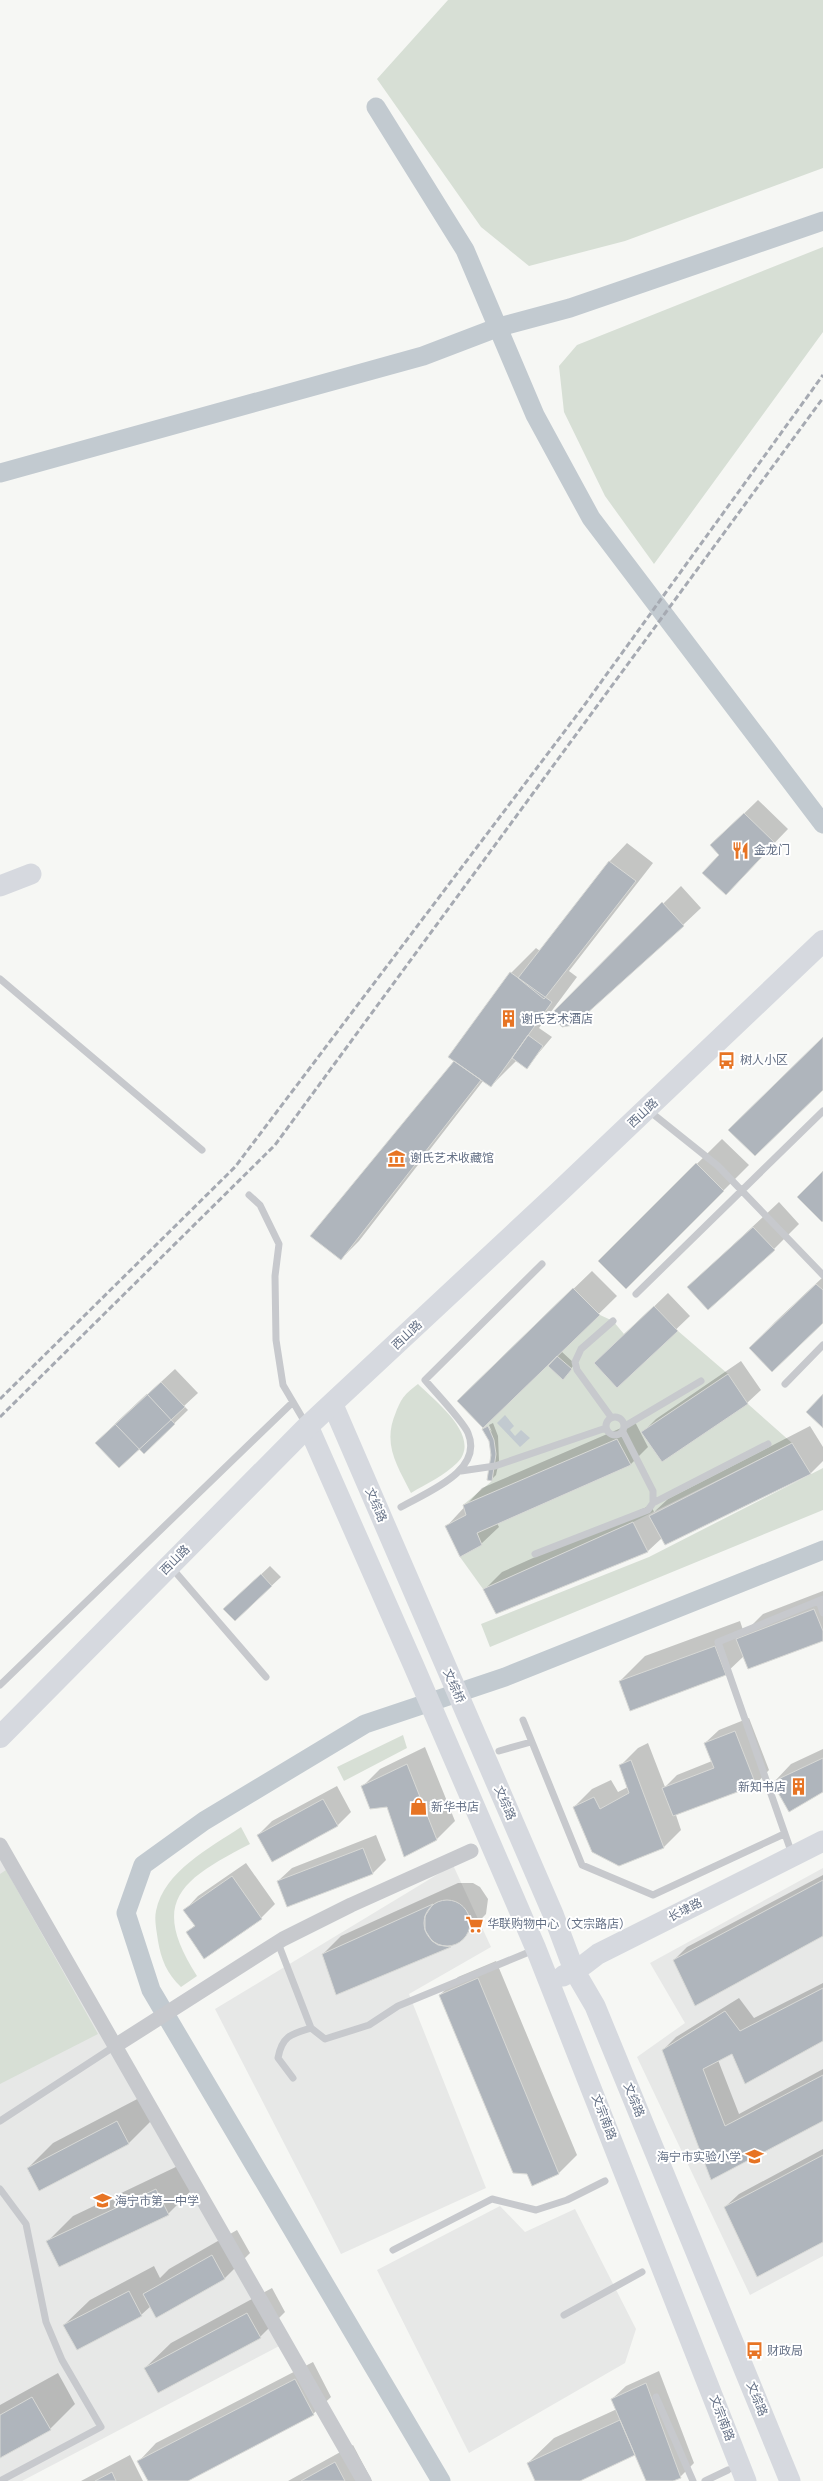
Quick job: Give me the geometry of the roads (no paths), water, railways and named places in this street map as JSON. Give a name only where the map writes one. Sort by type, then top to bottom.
[{"type":"main road","points":[[0,886],[31,874]]},
{"type":"main road","name":"西山路","points":[[0,1737],[308,1426],[647,1109],[823,941]]},
{"type":"main road","name":"文综路","points":[[333,1404],[439,1650]]},
{"type":"main road","name":"文宗南路","points":[[308,1426],[536,1949],[746,2481]]},
{"type":"main road","name":"文综桥","points":[[439,1650],[470,1721]]},
{"type":"main road","name":"文综路","points":[[470,1721],[553,1914],[574,1970],[595,2006],[790,2481]]},
{"type":"main road","name":"长埭路","points":[[550,1983],[574,1970],[598,1954],[823,1841]]},
{"type":"street","points":[[0,1845],[364,2481]]},
{"type":"street","points":[[115,2046],[278,1943],[351,1905],[471,1851]]},
{"type":"lane","points":[[0,979],[202,1150]]},
{"type":"lane","points":[[647,1109],[718,1166],[823,1275]]},
{"type":"lane","points":[[636,1294],[823,1111]]},
{"type":"lane","points":[[249,1195],[260,1205],[279,1244],[275,1276],[276,1340],[283,1385],[308,1426]]},
{"type":"lane","points":[[461,1471],[469,1460],[471,1446],[468,1432],[425,1380],[542,1264]]},
{"type":"lane","points":[[611,1418],[577,1370],[574,1362],[581,1349],[613,1321]]},
{"type":"lane","points":[[785,1384],[823,1345]]},
{"type":"lane","points":[[653,1503],[653,1491],[624,1429],[620,1418],[611,1418],[607,1422],[606,1428],[609,1433],[615,1436],[624,1429],[701,1381]]},
{"type":"lane","points":[[0,1685],[293,1402]]},
{"type":"lane","points":[[401,1507],[461,1471],[495,1466],[606,1428]]},
{"type":"lane","points":[[535,1554],[648,1510],[653,1503],[768,1444]]},
{"type":"lane","points":[[170,1566],[266,1678]]},
{"type":"lane","points":[[793,1856],[784,1834],[718,1642],[821,1600],[823,1613]]},
{"type":"lane","points":[[523,1720],[582,1865],[654,1895],[784,1834]]},
{"type":"lane","points":[[499,1751],[531,1742]]},
{"type":"lane","points":[[278,1943],[311,2028],[325,2039],[369,2025],[398,2006],[536,1949]]},
{"type":"lane","points":[[293,2078],[278,2058],[281,2044],[292,2034],[311,2028]]},
{"type":"lane","points":[[0,2121],[115,2046]]},
{"type":"lane","points":[[393,2250],[492,2199],[536,2210],[567,2200],[605,2181]]},
{"type":"lane","points":[[0,2189],[26,2224],[46,2322],[62,2360],[101,2427],[0,2481]]},
{"type":"lane","points":[[564,2316],[642,2272]]},
{"type":"lane","points":[[656,2397],[693,2481]]},
{"type":"lane","points":[[705,2481],[728,2470]]},
{"type":"waterway","points":[[376,107],[465,250],[535,415],[591,518],[823,824]]},
{"type":"waterway","points":[[0,473],[423,356],[499,327],[570,308],[823,221]]},
{"type":"waterway","points":[[441,2481],[151,1990],[126,1913],[143,1865],[204,1821],[365,1724],[505,1677],[823,1550]]},
{"type":"railway","points":[[0,1399],[235,1167],[583,707],[823,375]]},
{"type":"railway","points":[[0,1417],[275,1145],[823,398]]},
{"type":"place","name":"金龙门","points":[[741,850]]},
{"type":"place","name":"谢氏艺术酒店","points":[[508,1019]]},
{"type":"place","name":"树人小区","points":[[727,1060]]},
{"type":"place","name":"谢氏艺术收藏馆","points":[[397,1158]]},
{"type":"place","name":"新知书店","points":[[799,1787]]},
{"type":"place","name":"新华书店","points":[[418,1807]]},
{"type":"place","name":"华联购物中心（文宗路店）","points":[[474,1924]]},
{"type":"place","name":"海宁市实验小学","points":[[754,2157]]},
{"type":"place","name":"海宁市第一中学","points":[[102,2201]]},
{"type":"place","name":"财政局","points":[[754,2351]]}]
